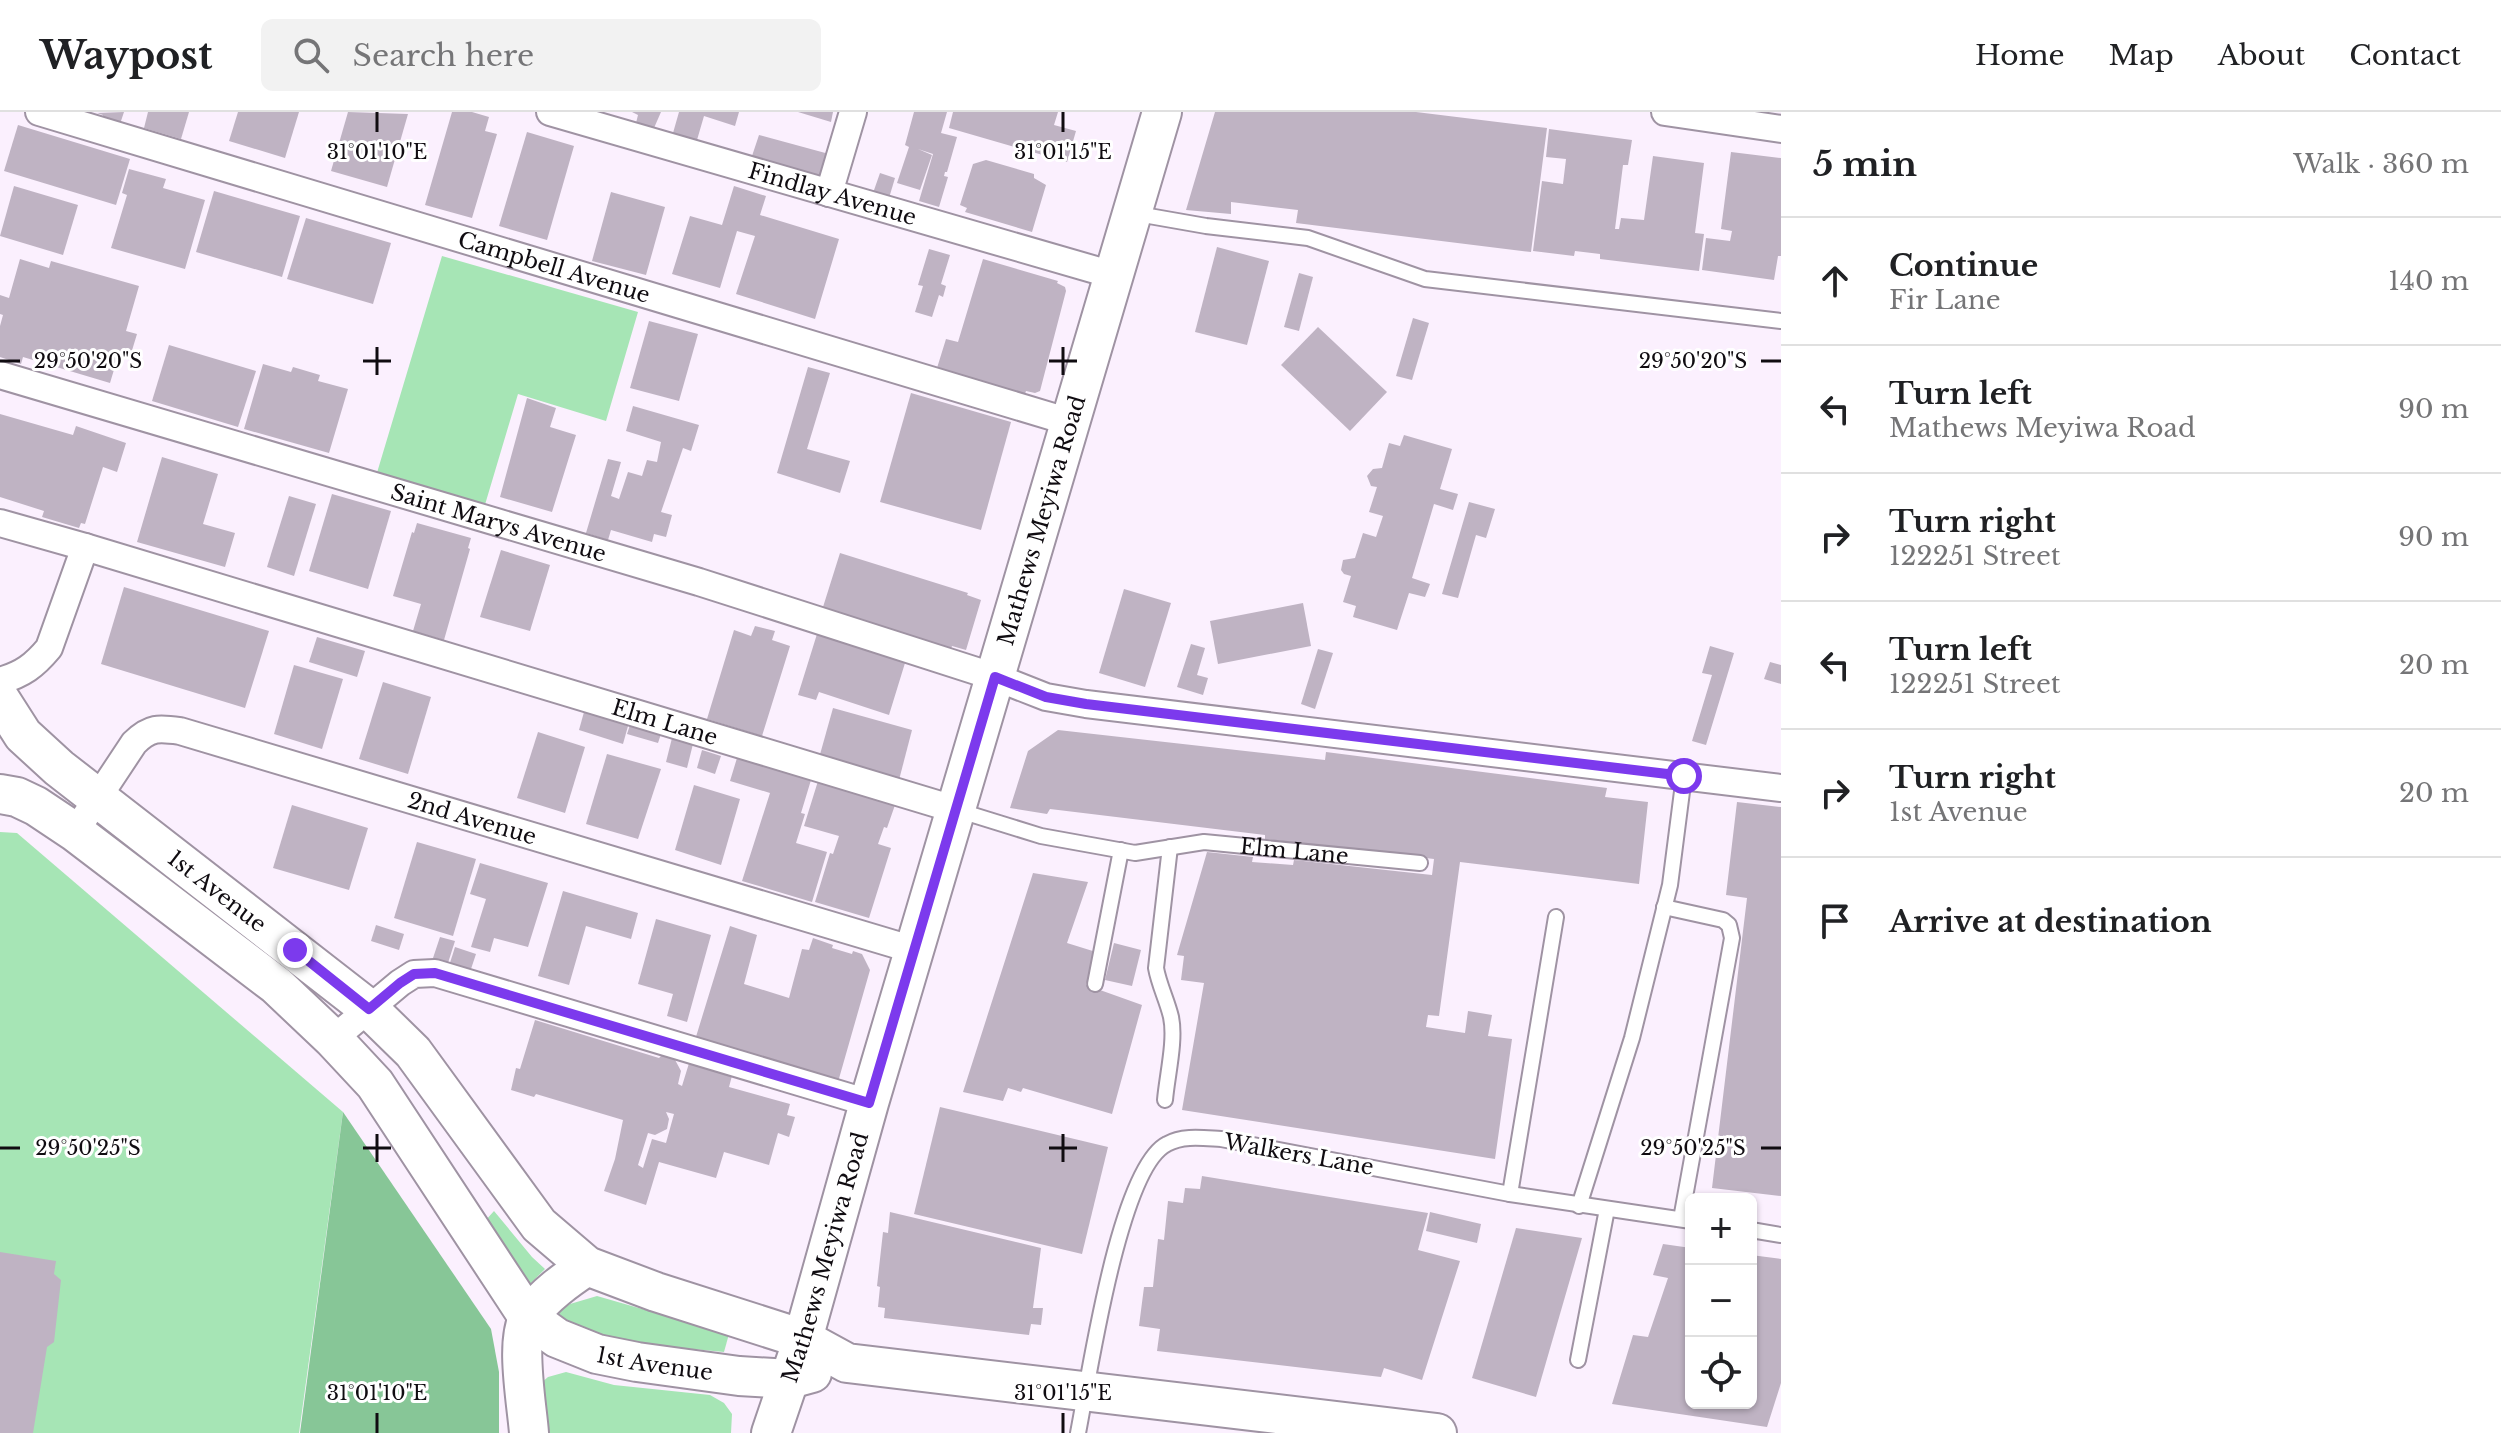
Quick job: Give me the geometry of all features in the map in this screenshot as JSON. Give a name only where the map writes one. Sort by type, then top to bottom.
[{"type":"main road","name":"Mathews Meyiwa Road","points":[[771,1433],[803,1339],[869,1103],[1162,112]]},
{"type":"main road","name":"1st Avenue","points":[[0,699],[23,735],[59,768],[369,1009],[413,1052],[539,1225],[587,1266],[656,1292],[803,1339],[847,1363]]},
{"type":"main road","name":"1st Avenue","points":[[0,794],[17,797],[36,806],[75,832],[276,985],[333,1039],[375,1084],[528,1317],[557,1338],[597,1354],[710,1372],[790,1379]]},
{"type":"main road","points":[[529,1433],[523,1355],[523,1335],[528,1317],[558,1287],[587,1266]]},
{"type":"main road","points":[[790,1379],[847,1363],[1437,1433]]},
{"type":"street","name":"Campbell Avenue","points":[[39,112],[1070,422]]},
{"type":"street","name":"Findlay Avenue","points":[[550,112],[1113,275]]},
{"type":"street","points":[[829,193],[853,112]]},
{"type":"street","points":[[1665,112],[1781,129]]},
{"type":"street","name":"Saint Marys Avenue","points":[[0,375],[699,582],[995,677],[1046,697],[1781,788]]},
{"type":"street","name":"Elm Lane","points":[[0,523],[957,810]]},
{"type":"street","points":[[0,681],[20,675],[49,648],[85,547]]},
{"type":"street","name":"2nd Avenue","points":[[75,832],[134,743],[145,732],[162,728],[914,950]]},
{"type":"street","points":[[333,1039],[400,983],[414,974],[435,973],[869,1103]]},
{"type":"lane","points":[[1132,213],[1206,226],[1308,238],[1425,279],[1781,321]]},
{"type":"lane","points":[[1579,1206],[1632,1038],[1670,885],[1684,776]]},
{"type":"lane","name":"Elm Lane","points":[[957,810],[1041,836],[1145,853],[1204,842],[1420,863]]},
{"type":"lane","points":[[1165,1100],[1172,1030],[1171,1016],[1158,983],[1156,968],[1170,847]]},
{"type":"lane","points":[[1095,984],[1121,850]]},
{"type":"lane","points":[[1664,907],[1723,920],[1729,925],[1732,938],[1690,1193]]},
{"type":"lane","points":[[1510,1194],[1556,917]]},
{"type":"lane","name":"Walkers Lane","points":[[1078,1433],[1098,1320],[1136,1186],[1150,1159],[1166,1144],[1188,1138],[1221,1139],[1510,1194],[1685,1220]]},
{"type":"lane","points":[[1578,1360],[1607,1209]]},
{"type":"lane","points":[[1757,1231],[1781,1235]]},
{"type":"green space","points":[[442,256],[638,312],[606,421],[518,394],[484,508],[376,476]]},
{"type":"green space","points":[[0,832],[17,833],[343,1112],[299,1433],[0,1433]]},
{"type":"green space","points":[[343,1112],[491,1329],[499,1372],[499,1433],[300,1433]]},
{"type":"green space","points":[[494,1211],[545,1269],[526,1288],[485,1221]]},
{"type":"green space","points":[[597,1296],[729,1334],[724,1352],[629,1343],[581,1331],[554,1314],[570,1304]]},
{"type":"green space","points":[[566,1372],[614,1385],[710,1395],[724,1403],[732,1414],[731,1433],[548,1433],[540,1384],[548,1377]]},
{"type":"building","points":[[124,112],[119,127],[101,121],[103,115],[97,113]]},
{"type":"building","points":[[148,112],[189,112],[181,139],[144,128]]},
{"type":"building","points":[[238,112],[299,112],[285,158],[229,141]]},
{"type":"building","points":[[348,112],[408,114],[387,187],[331,171]]},
{"type":"building","points":[[452,112],[472,112],[489,117],[485,131],[497,134],[472,218],[425,205]]},
{"type":"building","points":[[632,112],[661,112],[654,128],[636,123],[638,115]]},
{"type":"building","points":[[679,112],[739,112],[735,126],[704,116],[697,140],[673,133]]},
{"type":"building","points":[[798,112],[833,112],[831,122]]},
{"type":"building","points":[[914,112],[947,112],[941,133],[957,137],[945,172],[944,176],[948,177],[939,207],[919,201],[933,154],[918,149],[932,155],[920,190],[897,183],[909,147],[905,145]]},
{"type":"building","points":[[953,112],[1058,112],[1054,125],[1076,131],[1067,162],[949,128]]},
{"type":"building","points":[[1215,112],[1416,112],[1547,128],[1531,252],[1296,223],[1298,210],[1231,202],[1231,214],[1186,210]]},
{"type":"building","points":[[18,125],[130,159],[116,205],[4,171]]},
{"type":"building","points":[[1549,129],[1632,140],[1628,165],[1623,165],[1615,229],[1619,229],[1621,218],[1644,220],[1653,156],[1704,163],[1695,233],[1704,234],[1699,271],[1600,259],[1600,254],[1575,251],[1574,256],[1533,251],[1542,181],[1563,184],[1566,159],[1546,157]]},
{"type":"building","points":[[527,132],[574,146],[547,240],[499,226]]},
{"type":"building","points":[[759,135],[829,154],[823,178],[751,159]]},
{"type":"building","points":[[1731,152],[1781,158],[1781,256],[1778,256],[1774,280],[1702,270],[1706,238],[1730,241],[1732,231],[1721,229]]},
{"type":"building","points":[[986,160],[1034,174],[1034,178],[1046,185],[1032,232],[965,212],[967,208],[960,205],[973,164]]},
{"type":"building","points":[[129,169],[166,179],[163,188],[205,200],[185,269],[111,248],[127,195],[122,193]]},
{"type":"building","points":[[880,173],[895,178],[889,198],[873,193]]},
{"type":"building","points":[[14,186],[78,205],[63,255],[0,236]]},
{"type":"building","points":[[734,186],[766,196],[760,215],[839,239],[815,319],[736,294],[755,236],[737,231],[720,288],[672,274],[690,216],[722,225]]},
{"type":"building","points":[[214,191],[300,216],[282,277],[196,252]]},
{"type":"building","points":[[611,192],[665,207],[646,275],[592,261]]},
{"type":"building","points":[[306,218],[391,243],[373,304],[287,279]]},
{"type":"building","points":[[1217,247],[1269,261],[1247,345],[1195,332]]},
{"type":"building","points":[[929,249],[950,255],[941,284],[946,286],[943,297],[939,295],[932,317],[915,312],[923,286],[918,285]]},
{"type":"building","points":[[20,259],[49,268],[51,261],[139,286],[126,331],[137,334],[130,357],[119,353],[110,383],[23,357],[21,364],[0,357],[3,315],[0,314],[0,295],[9,298]]},
{"type":"building","points":[[983,259],[1058,281],[1065,287],[1040,391],[1026,391],[1025,394],[937,368],[946,339],[958,342]]},
{"type":"building","points":[[1299,273],[1313,277],[1299,331],[1284,327]]},
{"type":"building","points":[[1413,318],[1429,323],[1412,380],[1396,376]]},
{"type":"building","points":[[649,321],[698,334],[679,401],[630,388]]},
{"type":"building","points":[[1318,327],[1387,392],[1350,431],[1281,365]]},
{"type":"building","points":[[169,345],[256,371],[238,427],[152,401]]},
{"type":"building","points":[[263,364],[291,372],[293,367],[320,375],[318,381],[348,389],[329,453],[244,429]]},
{"type":"building","points":[[808,367],[830,373],[807,449],[850,461],[840,493],[777,473]]},
{"type":"building","points":[[911,393],[1011,422],[981,530],[880,502]]},
{"type":"building","points":[[527,398],[556,408],[550,427],[576,435],[552,512],[500,497]]},
{"type":"building","points":[[633,406],[699,425],[691,451],[683,448],[661,512],[672,515],[666,537],[654,534],[652,542],[611,530],[608,540],[586,533],[608,459],[621,462],[611,496],[619,499],[628,472],[642,476],[647,460],[657,462],[661,442],[626,431]]},
{"type":"building","points":[[0,414],[73,435],[76,426],[126,443],[117,472],[103,467],[85,524],[81,523],[79,528],[42,517],[44,511],[0,497]]},
{"type":"building","points":[[1404,435],[1452,449],[1440,489],[1458,494],[1453,510],[1434,504],[1412,578],[1430,584],[1425,597],[1409,593],[1397,630],[1353,617],[1356,606],[1343,602],[1351,576],[1341,570],[1343,560],[1355,558],[1363,533],[1376,537],[1383,516],[1369,512],[1377,487],[1371,486],[1367,476],[1373,469],[1382,468],[1389,443],[1400,446]]},
{"type":"building","points":[[162,457],[218,474],[203,524],[235,533],[225,567],[137,542]]},
{"type":"building","points":[[332,494],[391,511],[368,589],[309,571]]},
{"type":"building","points":[[289,496],[316,504],[294,576],[267,567]]},
{"type":"building","points":[[1469,502],[1495,509],[1486,538],[1476,535],[1458,598],[1442,594]]},
{"type":"building","points":[[417,523],[471,538],[444,640],[413,631],[421,604],[393,596]]},
{"type":"building","points":[[501,550],[550,565],[530,631],[480,617]]},
{"type":"building","points":[[840,553],[968,593],[981,600],[966,650],[952,646],[951,649],[823,607]]},
{"type":"building","points":[[124,587],[269,631],[245,708],[101,664]]},
{"type":"building","points":[[1124,589],[1171,603],[1145,687],[1099,673]]},
{"type":"building","points":[[1303,603],[1311,646],[1218,664],[1210,621]]},
{"type":"building","points":[[755,626],[775,631],[772,640],[790,646],[762,736],[707,719],[734,630],[751,636]]},
{"type":"building","points":[[817,634],[905,663],[889,715],[819,692],[816,700],[798,695]]},
{"type":"building","points":[[317,637],[365,651],[357,677],[309,662]]},
{"type":"building","points":[[1191,644],[1205,648],[1197,675],[1208,678],[1203,695],[1177,687]]},
{"type":"building","points":[[1710,646],[1734,653],[1706,745],[1692,741],[1712,675],[1702,673]]},
{"type":"building","points":[[1318,649],[1333,653],[1315,709],[1301,704]]},
{"type":"building","points":[[1770,662],[1781,665],[1781,684],[1764,679]]},
{"type":"building","points":[[294,665],[343,679],[322,749],[274,734]]},
{"type":"building","points":[[383,682],[431,697],[408,774],[359,759]]},
{"type":"building","points":[[833,708],[912,730],[899,780],[819,758]]},
{"type":"building","points":[[584,712],[628,726],[623,744],[579,730]]},
{"type":"building","points":[[630,725],[661,734],[658,743],[627,734]]},
{"type":"building","points":[[1058,730],[1325,760],[1326,752],[1607,788],[1605,797],[1648,802],[1639,884],[1460,862],[1439,1016],[1428,1015],[1426,1027],[1465,1033],[1468,1011],[1492,1015],[1488,1036],[1512,1039],[1495,1159],[1182,1110],[1204,983],[1181,980],[1184,956],[1177,955],[1207,852],[1253,857],[1252,862],[1293,865],[1294,860],[1432,875],[1434,859],[1050,809],[1047,814],[1010,808],[1028,751]]},
{"type":"building","points":[[538,732],[585,747],[565,813],[517,798]]},
{"type":"building","points":[[672,738],[693,744],[687,768],[666,762]]},
{"type":"building","points":[[702,750],[721,756],[715,774],[697,768]]},
{"type":"building","points":[[607,754],[661,769],[638,839],[586,824]]},
{"type":"building","points":[[737,758],[811,780],[796,843],[827,852],[812,902],[742,881],[770,793],[730,781]]},
{"type":"building","points":[[818,781],[895,805],[878,844],[891,848],[869,918],[815,902],[830,853],[833,854],[839,836],[804,826]]},
{"type":"building","points":[[694,785],[740,799],[721,865],[675,850]]},
{"type":"building","points":[[1737,802],[1781,807],[1781,1196],[1712,1188],[1747,898],[1726,895]]},
{"type":"building","points":[[292,805],[368,828],[349,890],[273,868]]},
{"type":"building","points":[[417,842],[476,859],[453,936],[394,918]]},
{"type":"building","points":[[480,863],[548,883],[528,947],[494,938],[490,952],[471,947],[486,899],[470,894]]},
{"type":"building","points":[[1033,873],[1088,882],[1067,943],[1096,952],[1086,985],[1142,1005],[1112,1114],[1023,1088],[1021,1092],[1008,1088],[1003,1101],[963,1092]]},
{"type":"building","points":[[563,891],[638,913],[631,939],[586,926],[569,985],[538,976]]},
{"type":"building","points":[[656,919],[711,935],[687,1022],[667,1016],[673,994],[638,984]]},
{"type":"building","points":[[376,925],[404,934],[399,950],[371,941]]},
{"type":"building","points":[[730,926],[757,935],[744,984],[789,998],[802,949],[809,950],[813,938],[833,945],[832,948],[862,954],[870,970],[838,1082],[695,1040]]},
{"type":"building","points":[[440,937],[455,941],[448,963],[433,958]]},
{"type":"building","points":[[1114,943],[1141,950],[1132,986],[1105,980]]},
{"type":"building","points":[[455,947],[476,954],[470,972],[449,966]]},
{"type":"building","points":[[535,1020],[659,1058],[664,1053],[673,1056],[681,1071],[678,1084],[682,1086],[690,1060],[733,1072],[729,1087],[790,1104],[787,1115],[795,1117],[789,1137],[778,1133],[769,1165],[724,1152],[716,1178],[659,1162],[646,1205],[604,1191],[623,1120],[536,1094],[534,1097],[511,1090],[516,1068],[520,1069]],"holes":[[[666,1112],[674,1114],[666,1143],[652,1139],[643,1168],[638,1165],[648,1133],[655,1135],[667,1129],[669,1119]]]},
{"type":"building","points":[[940,1107],[1108,1147],[1082,1254],[914,1214]]},
{"type":"building","points":[[1202,1176],[1428,1213],[1418,1250],[1460,1261],[1422,1380],[1384,1368],[1381,1377],[1157,1351],[1160,1329],[1139,1326],[1144,1287],[1153,1287],[1158,1239],[1164,1240],[1168,1201],[1183,1203],[1185,1188],[1200,1189]]},
{"type":"building","points":[[890,1212],[1041,1248],[1033,1308],[1043,1308],[1041,1325],[1031,1324],[1029,1335],[884,1318],[885,1308],[878,1307],[880,1287],[877,1286],[883,1232],[888,1233]]},
{"type":"building","points":[[1430,1212],[1481,1224],[1477,1243],[1426,1231]]},
{"type":"building","points":[[1516,1228],[1582,1238],[1536,1397],[1472,1378]]},
{"type":"building","points":[[1663,1244],[1685,1247],[1685,1409],[1757,1409],[1757,1256],[1781,1259],[1781,1383],[1767,1427],[1612,1404],[1633,1335],[1648,1337],[1668,1278],[1653,1275]]},
{"type":"building","points":[[0,1252],[56,1261],[54,1274],[61,1280],[54,1342],[47,1347],[33,1433],[0,1433]]},
{"type":"route","points":[[295,950],[369,1009],[414,974],[435,973],[869,1103],[995,677],[1046,697],[1086,704],[1684,776]]}]
